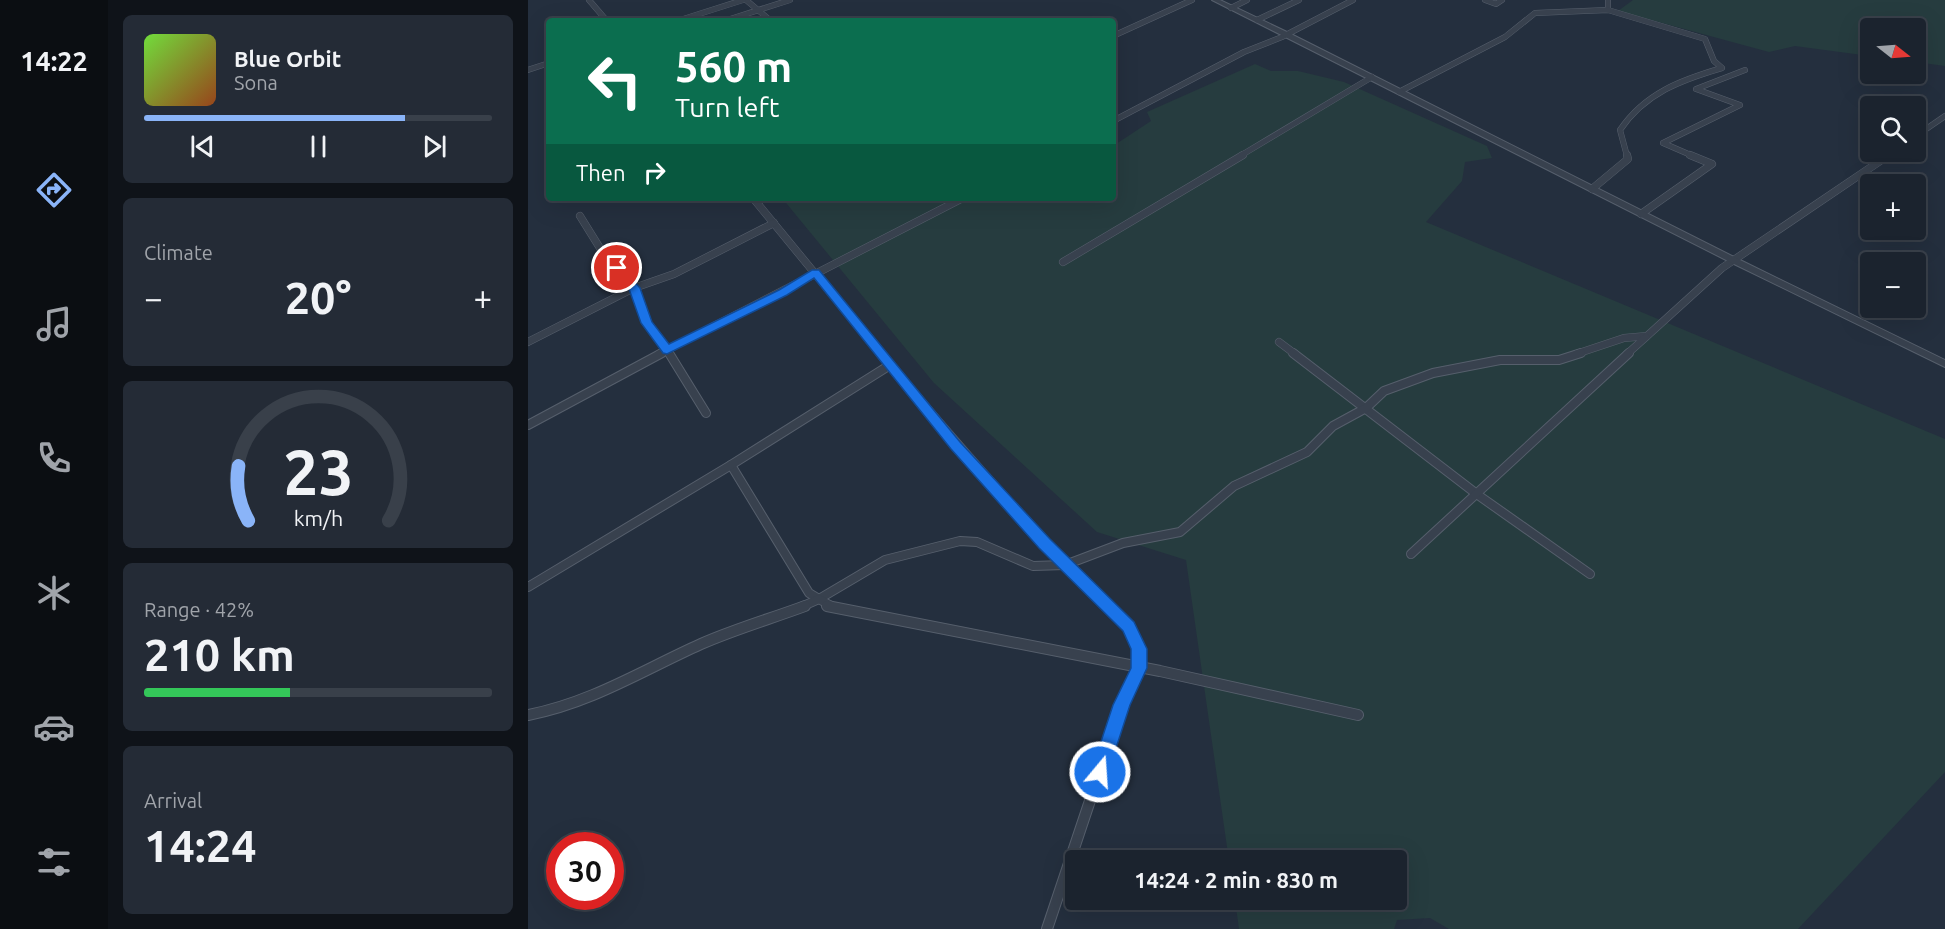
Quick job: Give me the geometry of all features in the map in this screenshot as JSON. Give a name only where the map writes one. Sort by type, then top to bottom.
[{"type":"street","points":[[589,0],[604,18]]},
{"type":"street","points":[[687,18],[744,0],[768,18]]},
{"type":"street","points":[[734,18],[790,0]]},
{"type":"street","points":[[1116,35],[1192,0]]},
{"type":"street","points":[[1215,0],[1945,364]]},
{"type":"street","points":[[1231,8],[1247,0]]},
{"type":"street","points":[[1257,20],[1299,0]]},
{"type":"street","points":[[1116,120],[1244,52],[1287,34],[1353,0]]},
{"type":"street","points":[[1485,0],[1496,4],[1502,0]]},
{"type":"street","points":[[1608,0],[1608,10]]},
{"type":"street","points":[[1399,92],[1505,37],[1535,13],[1608,10],[1706,39],[1714,61],[1722,68],[1668,85],[1628,116],[1620,130],[1628,159],[1592,189]]},
{"type":"street","points":[[528,70],[546,64]]},
{"type":"street","points":[[1641,214],[1712,164],[1663,144],[1740,105],[1696,89],[1745,70]]},
{"type":"street","points":[[1064,262],[1372,77]]},
{"type":"street","points":[[1926,129],[1945,116]]},
{"type":"street","points":[[1411,554],[1478,495],[1668,318],[1687,297],[1879,162]]},
{"type":"street","points":[[756,201],[956,445],[1065,565],[1129,627],[1139,649],[1139,668],[1122,705],[1047,929]]},
{"type":"street","points":[[528,425],[667,350],[783,293],[816,273],[957,201]]},
{"type":"street","points":[[580,216],[603,253],[634,288],[647,323],[667,350],[706,413]]},
{"type":"street","points":[[528,342],[634,288],[674,274],[774,223]]},
{"type":"street","points":[[528,715],[581,702],[702,644],[796,610],[885,560],[960,541],[977,542],[1033,566],[1065,565],[1123,543],[1180,532],[1234,486],[1307,452],[1333,426],[1366,408],[1384,391],[1433,372],[1500,360],[1559,360],[1624,338],[1647,336]]},
{"type":"street","points":[[1279,342],[1478,495],[1590,574]]},
{"type":"street","points":[[528,587],[731,465],[890,365]]},
{"type":"street","points":[[731,465],[809,593],[828,606],[1215,681],[1358,715]]},
{"type":"green space","points":[[1633,0],[1945,0],[1945,66],[1926,63],[1926,18],[1860,18],[1860,55],[1795,46],[1769,52],[1618,11]]},
{"type":"green space","points":[[1255,64],[1271,71],[1298,71],[1344,82],[1487,146],[1492,158],[1465,162],[1462,181],[1426,222],[1945,439],[1945,772],[1798,929],[1449,929],[1430,918],[1397,920],[1394,929],[1239,929],[1236,910],[1407,910],[1407,850],[1227,850],[1186,560],[1097,532],[934,383],[784,201],[1116,201],[1116,144],[1151,121],[1147,112]]},
{"type":"route","points":[[617,268],[634,288],[645,320],[667,350],[783,293],[816,273],[956,445],[1044,543],[1129,627],[1139,649],[1139,668],[1137,677],[1122,705],[1100,772]]}]
